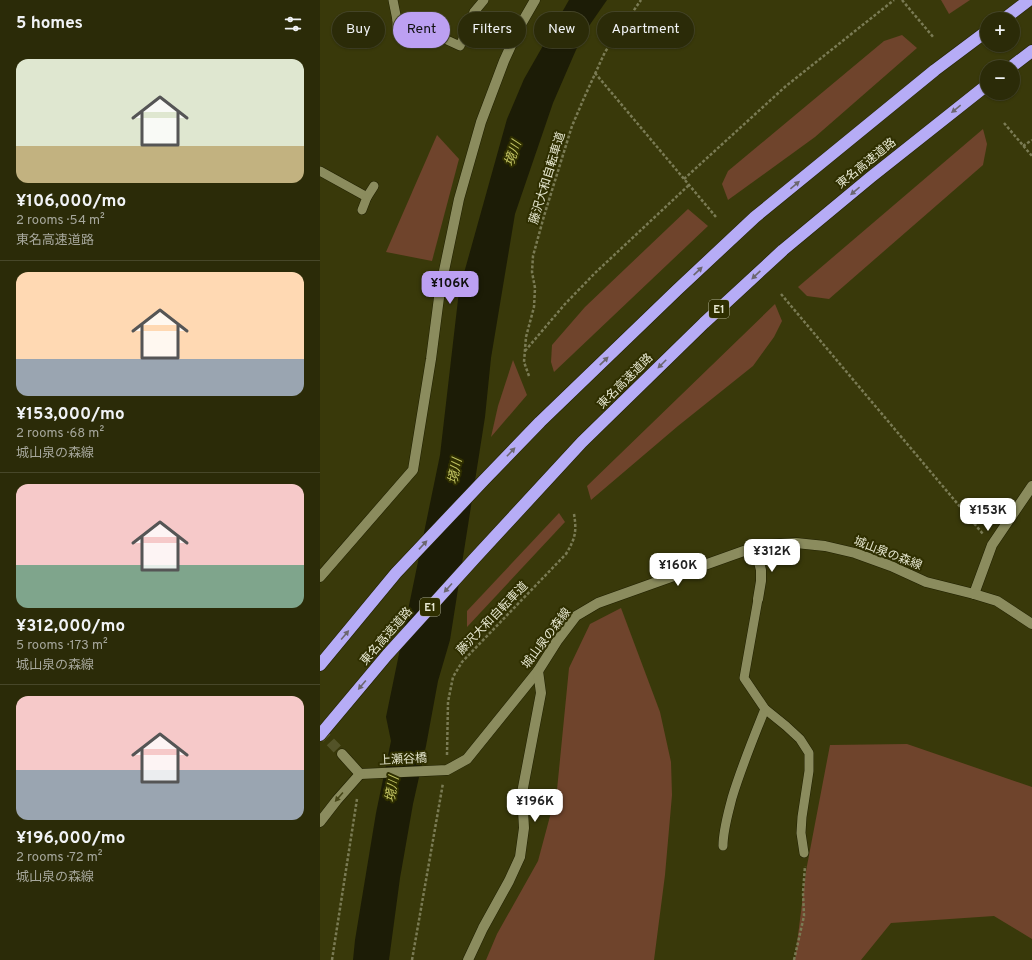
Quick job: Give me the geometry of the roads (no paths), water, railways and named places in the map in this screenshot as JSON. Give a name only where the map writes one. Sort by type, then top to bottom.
[{"type":"highway","points":[[1013,12],[1029,0]]},
{"type":"highway","points":[[320,665],[396,574],[484,480],[540,422],[677,290],[756,217],[929,75],[980,36]]},
{"type":"highway","points":[[1020,60],[1032,51]]},
{"type":"highway","name":"東名高速道路","points":[[320,736],[387,655],[582,442],[709,318],[783,250],[980,91]]},
{"type":"street","points":[[320,577],[412,470],[431,359],[440,290],[459,199],[481,122],[504,61],[520,26],[535,0]]},
{"type":"street","points":[[974,594],[992,545],[1032,486]]},
{"type":"street","name":"城山泉の森線","points":[[447,770],[468,759],[538,672],[557,641],[576,616],[598,603],[765,545],[796,543],[825,546],[855,553],[926,582],[997,601],[1032,624]]},
{"type":"street","points":[[755,548],[761,570],[762,581],[758,599]]},
{"type":"street","points":[[468,960],[520,857],[524,828],[522,792],[541,693],[538,672]]},
{"type":"street","points":[[320,822],[360,774],[342,754]]},
{"type":"street","name":"上瀬谷橋","points":[[360,774],[447,770]]},
{"type":"lane","points":[[393,0],[395,12]]},
{"type":"lane","points":[[450,41],[460,46],[474,12],[484,0]]},
{"type":"lane","points":[[320,171],[367,197]]},
{"type":"lane","points":[[362,210],[367,197],[374,186]]},
{"type":"lane","points":[[758,599],[744,678],[765,709],[800,739],[809,753],[808,777],[801,833],[804,853]]},
{"type":"lane","points":[[723,846],[726,820],[738,779],[765,709]]},
{"type":"water","points":[[569,0],[607,0],[599,12],[597,12],[589,26],[589,12],[562,12]]},
{"type":"water","name":"境川","points":[[542,48],[577,48],[553,103],[515,214],[491,358],[485,417],[450,640],[438,681],[413,804],[400,878],[389,960],[353,960],[376,813],[391,741],[386,717],[440,455],[459,291],[507,119],[524,79]]},
{"type":"tunnel","points":[[320,731],[342,754]]}]
